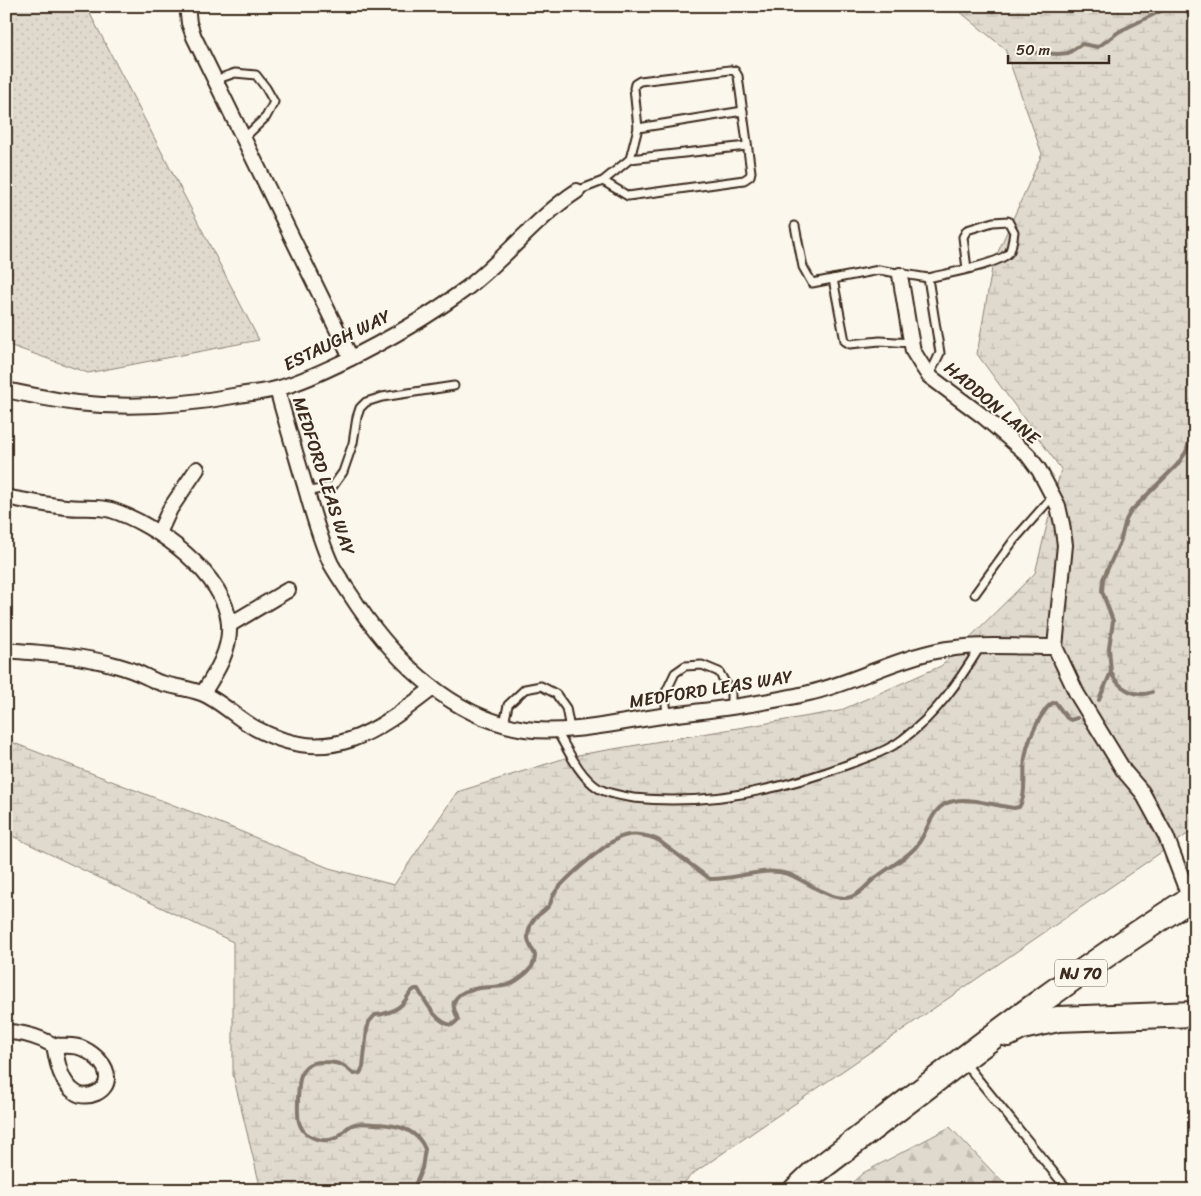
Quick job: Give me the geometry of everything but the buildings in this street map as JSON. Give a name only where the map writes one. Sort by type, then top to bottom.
[{"type":"highway","name":"NJ 70","points":[[796,1190],[815,1172],[968,1054],[1055,991],[1193,901]]},
{"type":"highway","points":[[968,1054],[1022,1027],[1058,1019],[1195,1014]]},
{"type":"street","points":[[187,6],[189,23],[194,37],[351,358]]},
{"type":"street","name":"ESTAUGH WAY","points":[[6,390],[77,403],[143,405],[212,400],[277,389],[351,358],[407,328],[466,288],[494,265],[547,213],[577,191]]},
{"type":"street","name":"HADDON LANE","points":[[900,275],[913,351],[929,376],[1014,441],[1039,470],[1053,496],[1062,524],[1065,545],[1055,647]]},
{"type":"street","name":"MEDFORD LEAS WAY","points":[[277,389],[319,532],[332,564],[351,596],[389,646],[408,667],[433,688],[460,706],[493,721],[525,729],[570,729],[810,693],[834,686],[902,660],[931,652],[980,647],[1055,647]]},
{"type":"street","points":[[159,533],[170,509],[197,469]]},
{"type":"street","points":[[6,497],[68,508],[98,507],[124,515],[159,533],[184,553],[213,585],[227,609],[229,636],[221,663],[203,693]]},
{"type":"street","points":[[229,625],[288,590]]},
{"type":"street","points":[[1055,647],[1077,694],[1124,771],[1142,792],[1166,836],[1193,901]]},
{"type":"street","points":[[6,650],[89,659],[126,669],[159,683],[203,693],[241,720],[266,734],[293,742],[321,745],[348,741],[374,730],[396,717],[433,688]]},
{"type":"street","points":[[6,1032],[26,1034],[54,1045]]},
{"type":"lane","points":[[603,181],[628,196],[744,180],[750,176],[738,76],[735,71],[730,70],[640,81],[635,84],[638,128],[630,159]]},
{"type":"lane","points":[[215,80],[235,73],[256,75],[274,102],[266,117],[244,138]]},
{"type":"lane","points":[[638,128],[743,111]]},
{"type":"lane","points":[[577,191],[603,181],[630,159],[747,146]]},
{"type":"lane","points":[[795,226],[803,266],[812,283],[879,270],[900,275],[928,278],[968,269],[1002,259],[1010,252],[1014,232],[1008,221],[993,222],[967,230],[963,237],[968,269]]},
{"type":"lane","points":[[928,278],[940,353],[929,376]]},
{"type":"lane","points":[[834,279],[845,341],[850,344],[880,341],[912,343]]},
{"type":"lane","points":[[307,492],[333,486],[343,472],[353,443],[357,417],[360,408],[366,402],[382,397],[454,386]]},
{"type":"lane","points":[[975,594],[1014,540],[1053,496]]},
{"type":"lane","points":[[556,730],[583,774],[598,788],[621,796],[668,800],[710,798],[757,790],[816,777],[869,757],[902,741],[929,718],[960,680],[980,647]]},
{"type":"lane","points":[[666,716],[665,694],[675,673],[685,666],[702,665],[719,672],[731,693],[732,706]]},
{"type":"lane","points":[[504,724],[508,705],[525,689],[541,686],[556,694],[566,708],[570,729]]},
{"type":"lane","points":[[968,1054],[1068,1190]]},
{"type":"green space","points":[[6,6],[86,6],[259,340],[88,373],[6,344]]},
{"type":"green space","points":[[953,6],[1195,6],[1195,829],[691,1175],[678,1190],[261,1190],[233,1075],[233,942],[6,833],[6,740],[225,825],[329,868],[394,885],[457,792],[572,756],[839,711],[941,666],[1035,573],[1061,469],[977,354],[993,263],[1042,154],[1005,49]]},
{"type":"green space","points":[[950,1127],[1010,1190],[844,1190],[863,1173]]},
{"type":"waterway","points":[[1036,53],[1068,53],[1082,44],[1098,47],[1120,31],[1171,6]]},
{"type":"waterway","points":[[1185,6],[1195,29]]},
{"type":"waterway","points":[[1099,700],[1111,672],[1109,648],[1113,621],[1102,591],[1103,579],[1120,542],[1126,520],[1131,511],[1177,465],[1186,452],[1195,426]]},
{"type":"waterway","points":[[1111,672],[1122,687],[1133,693],[1146,694],[1152,692]]},
{"type":"waterway","points":[[413,1190],[422,1168],[425,1149],[411,1132],[397,1126],[362,1123],[350,1126],[336,1138],[329,1140],[316,1139],[304,1132],[298,1115],[299,1086],[304,1069],[309,1065],[323,1062],[340,1065],[354,1074],[360,1073],[363,1067],[369,1022],[375,1015],[387,1013],[398,1008],[415,989],[418,989],[436,1016],[452,1025],[458,1020],[454,1009],[454,1002],[463,992],[478,988],[508,985],[520,978],[531,968],[534,961],[535,955],[528,935],[532,923],[548,907],[553,895],[566,880],[608,844],[624,836],[645,836],[658,840],[710,879],[730,878],[759,872],[778,872],[795,877],[827,894],[836,897],[851,897],[859,893],[874,878],[914,849],[934,814],[946,804],[954,801],[968,800],[1014,808],[1019,807],[1023,797],[1024,764],[1027,747],[1043,713],[1048,706],[1055,702],[1067,718],[1071,720],[1077,718]]}]
